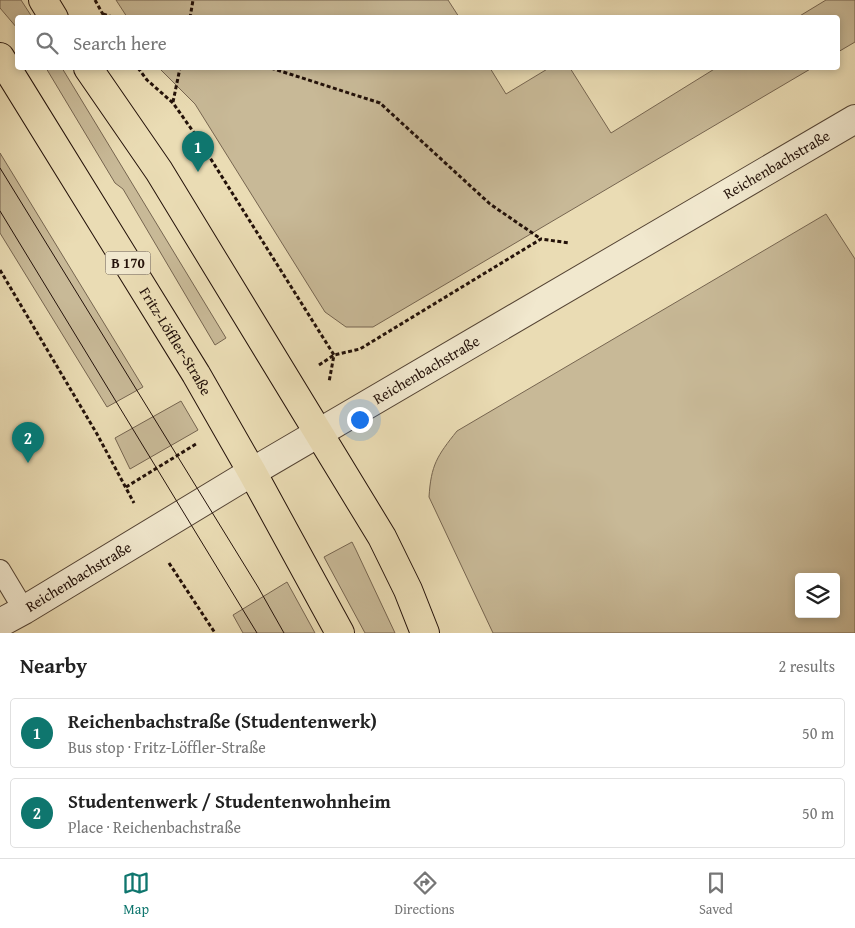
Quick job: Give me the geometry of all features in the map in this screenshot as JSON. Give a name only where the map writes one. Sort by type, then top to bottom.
[{"type":"main road","points":[[42,0],[52,15]]},
{"type":"main road","name":"Fritz-Löffler-Straße","points":[[0,57],[196,374],[340,633]]},
{"type":"main road","points":[[89,70],[159,171],[258,336],[320,433],[382,537],[408,590],[426,633]]},
{"type":"street","name":"Reichenbachstraße","points":[[0,623],[252,472],[855,119]]},
{"type":"lane","points":[[0,570],[24,610]]},
{"type":"path","points":[[95,0],[103,13],[108,15]]},
{"type":"path","points":[[190,15],[192,0]]},
{"type":"path","points":[[140,70],[173,103],[198,137],[334,355],[360,349],[541,239]]},
{"type":"path","points":[[173,103],[180,70]]},
{"type":"path","points":[[278,70],[380,103],[490,204],[541,239],[570,243]]},
{"type":"path","points":[[0,270],[97,434],[151,534],[215,633]]},
{"type":"shaded area","points":[[0,0],[21,0],[31,15],[15,15],[15,26],[0,8]]},
{"type":"shaded area","points":[[116,0],[448,0],[458,15],[126,15]]},
{"type":"shaded area","points":[[826,0],[855,0],[855,42],[840,51],[840,15],[801,15]]},
{"type":"shaded area","points":[[47,70],[63,70],[226,338],[215,345],[123,189],[115,183]]},
{"type":"shaded area","points":[[161,70],[491,70],[506,94],[546,70],[571,70],[611,133],[713,70],[809,70],[373,327],[346,327],[325,312],[195,104]]},
{"type":"shaded area","points":[[0,153],[143,387],[107,407],[0,233]]},
{"type":"shaded area","points":[[826,214],[855,259],[855,633],[493,633],[429,497],[433,469],[444,447],[457,431]]},
{"type":"shaded area","points":[[181,401],[198,430],[130,469],[115,438]]},
{"type":"shaded area","points":[[352,542],[395,633],[365,633],[324,557]]},
{"type":"shaded area","points":[[287,582],[315,633],[243,633],[233,615]]},
{"type":"tram line","points":[[0,168],[258,587],[284,633]]},
{"type":"tram line","points":[[0,211],[257,633]]},
{"type":"place","name":"Reichenbachstraße (Studentenwerk)","points":[[198,172]]},
{"type":"place","name":"Studentenwerk / Studentenwohnheim","points":[[28,463]]}]
